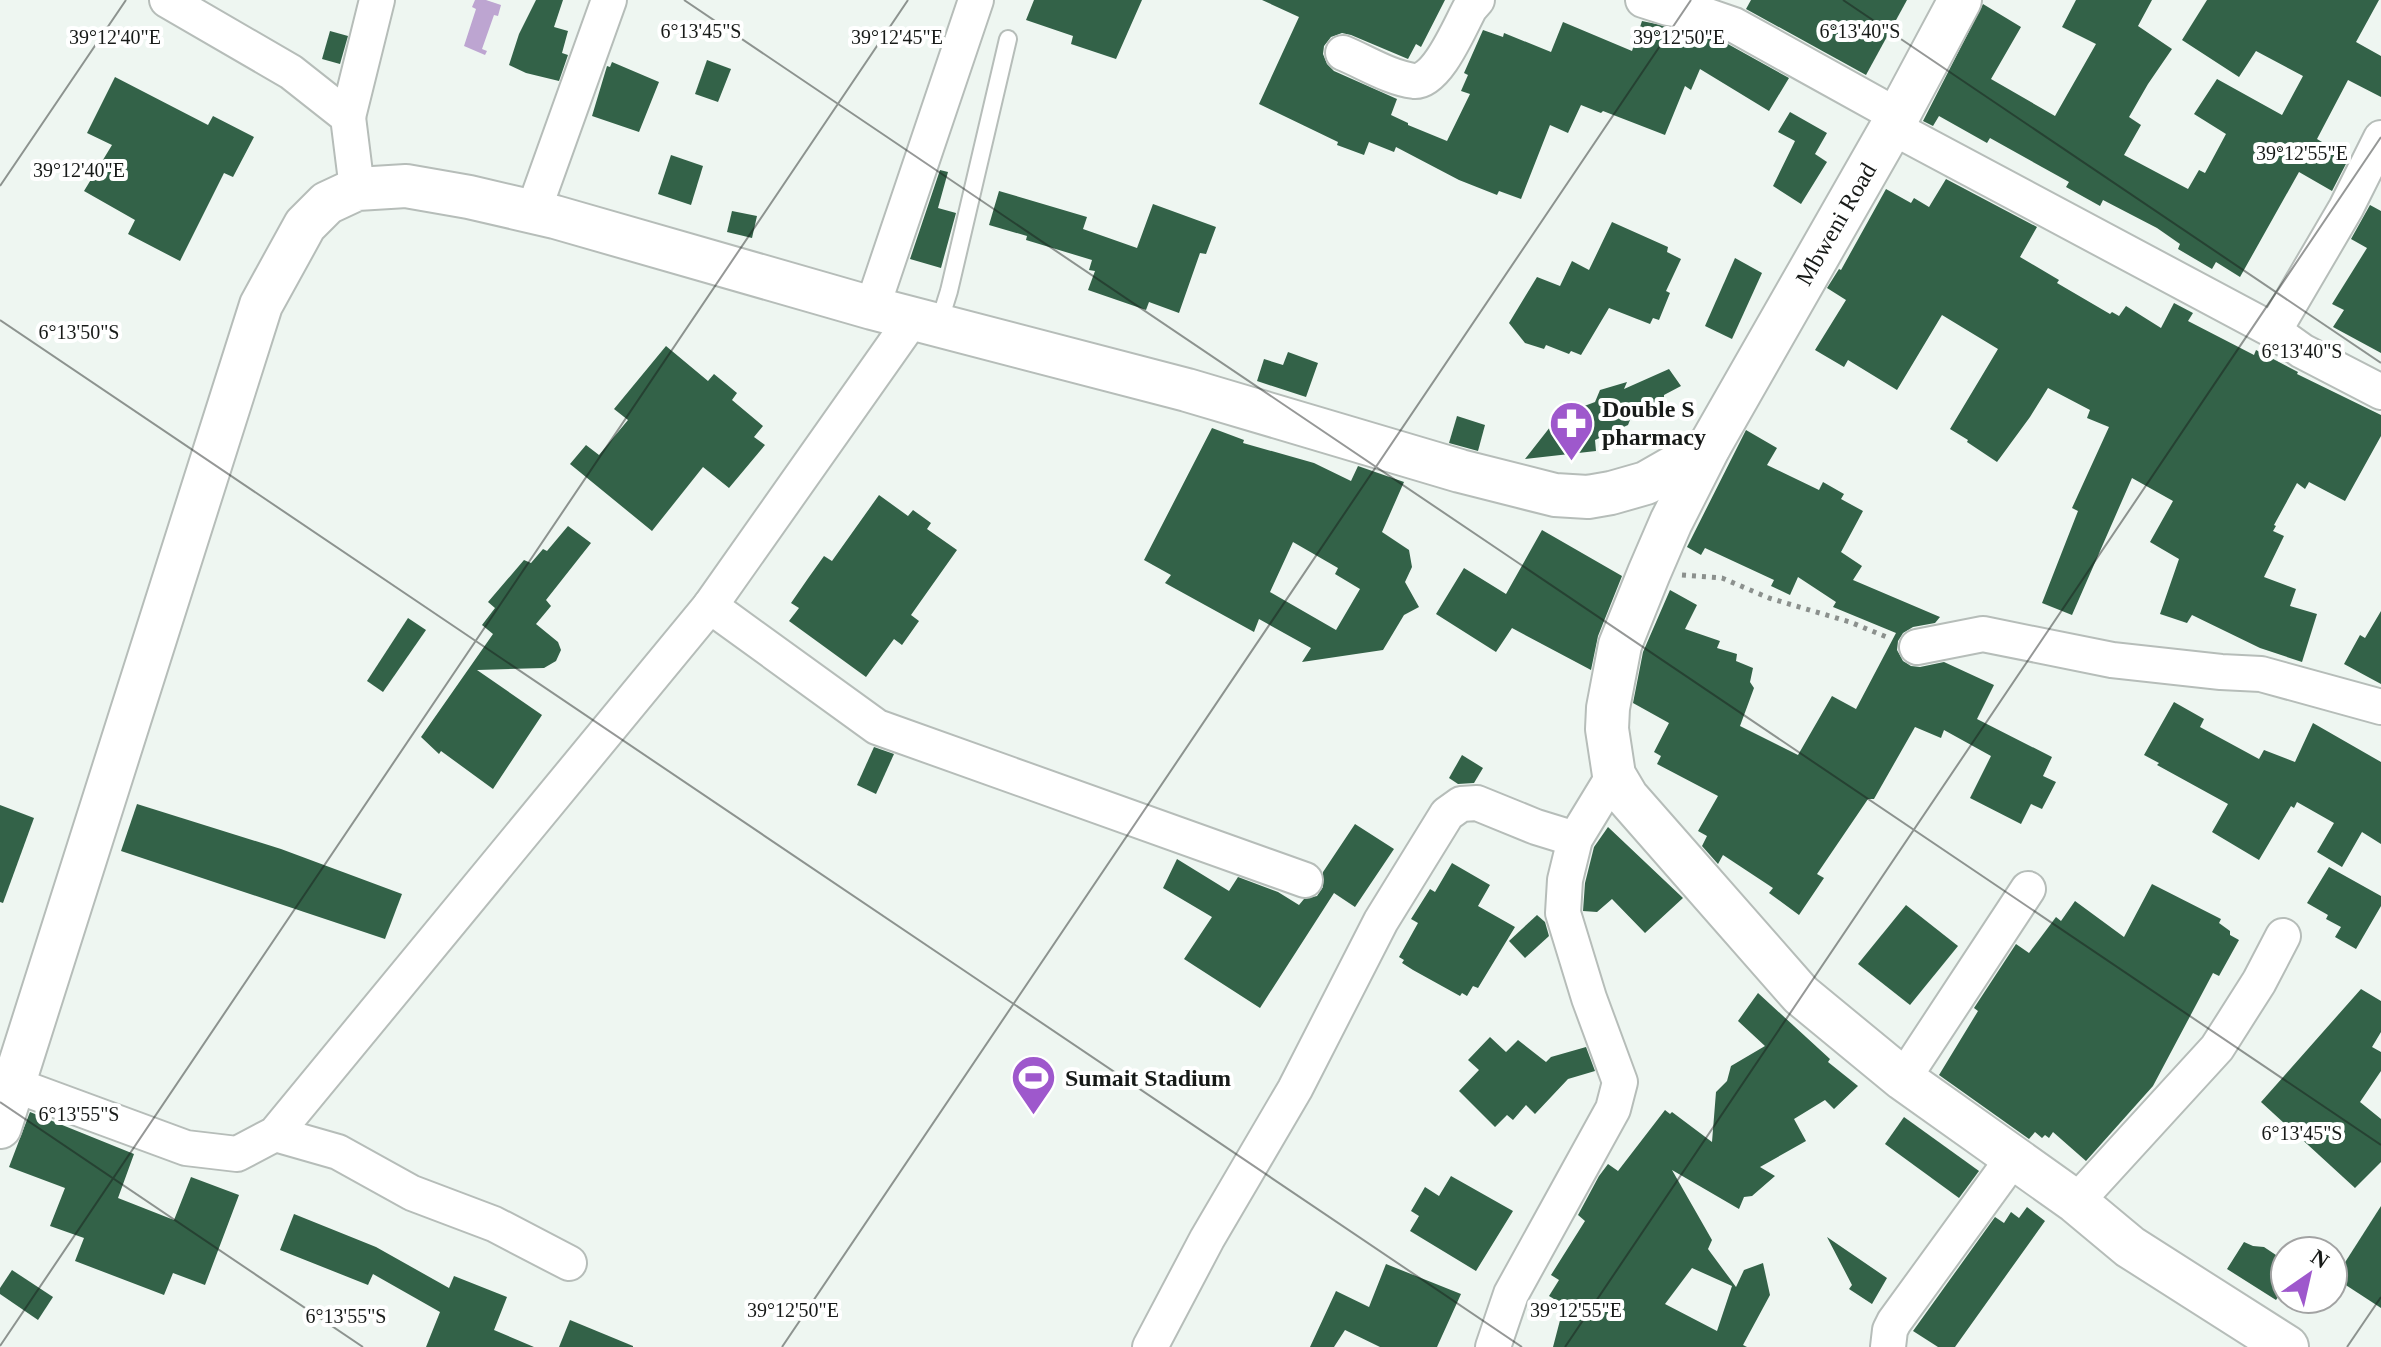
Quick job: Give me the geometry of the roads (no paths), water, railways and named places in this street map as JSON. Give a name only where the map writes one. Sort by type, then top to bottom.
[{"type":"street","points":[[167,0],[291,72],[348,117]]},
{"type":"street","points":[[357,189],[348,117],[377,0]]},
{"type":"street","points":[[533,212],[609,0]]},
{"type":"street","points":[[872,308],[976,0]]},
{"type":"street","points":[[1343,53],[1385,72],[1416,81],[1425,78],[1439,65],[1477,0]]},
{"type":"street","points":[[1643,0],[1734,25],[1895,121],[2274,331],[2302,351],[2381,392]]},
{"type":"street","name":"Mbweni Road","points":[[1614,775],[1607,729],[1620,645],[1671,522],[1709,447],[1895,121],[1960,0]]},
{"type":"street","points":[[2274,331],[2346,208],[2381,138]]},
{"type":"street","points":[[0,1127],[261,305],[305,225],[327,203],[357,189],[406,186],[533,212],[872,308],[1187,390],[1460,471],[1555,495],[1588,497],[1646,483],[1709,447]]},
{"type":"street","points":[[15,1085],[186,1148],[237,1154],[275,1134],[710,606],[926,321]]},
{"type":"street","points":[[710,606],[877,727],[1305,880]]},
{"type":"street","points":[[1917,647],[1983,634],[2112,660],[2261,674],[2381,707]]},
{"type":"street","points":[[1493,1347],[1511,1294],[1613,1109],[1620,1082],[1589,998],[1563,913],[1565,880],[1575,839],[1614,775],[1634,806],[1801,995],[1903,1079],[2076,1202],[2130,1247],[2287,1347]]},
{"type":"street","points":[[1150,1347],[1207,1239],[1295,1089],[1381,921],[1447,814],[1461,804],[1477,803],[1575,839]]},
{"type":"street","points":[[1903,1079],[2028,889]]},
{"type":"street","points":[[2076,1202],[2217,1048],[2259,982],[2283,936]]},
{"type":"street","points":[[275,1134],[338,1152],[412,1193],[494,1224],[569,1263]]},
{"type":"street","points":[[1888,1347],[1894,1322],[2014,1157]]},
{"type":"lane","points":[[926,321],[949,291],[1008,39]]},
{"type":"place","name":"Double S pharmacy","points":[[1571,462]]},
{"type":"place","name":"Sumait Stadium","points":[[1034,1117]]}]
